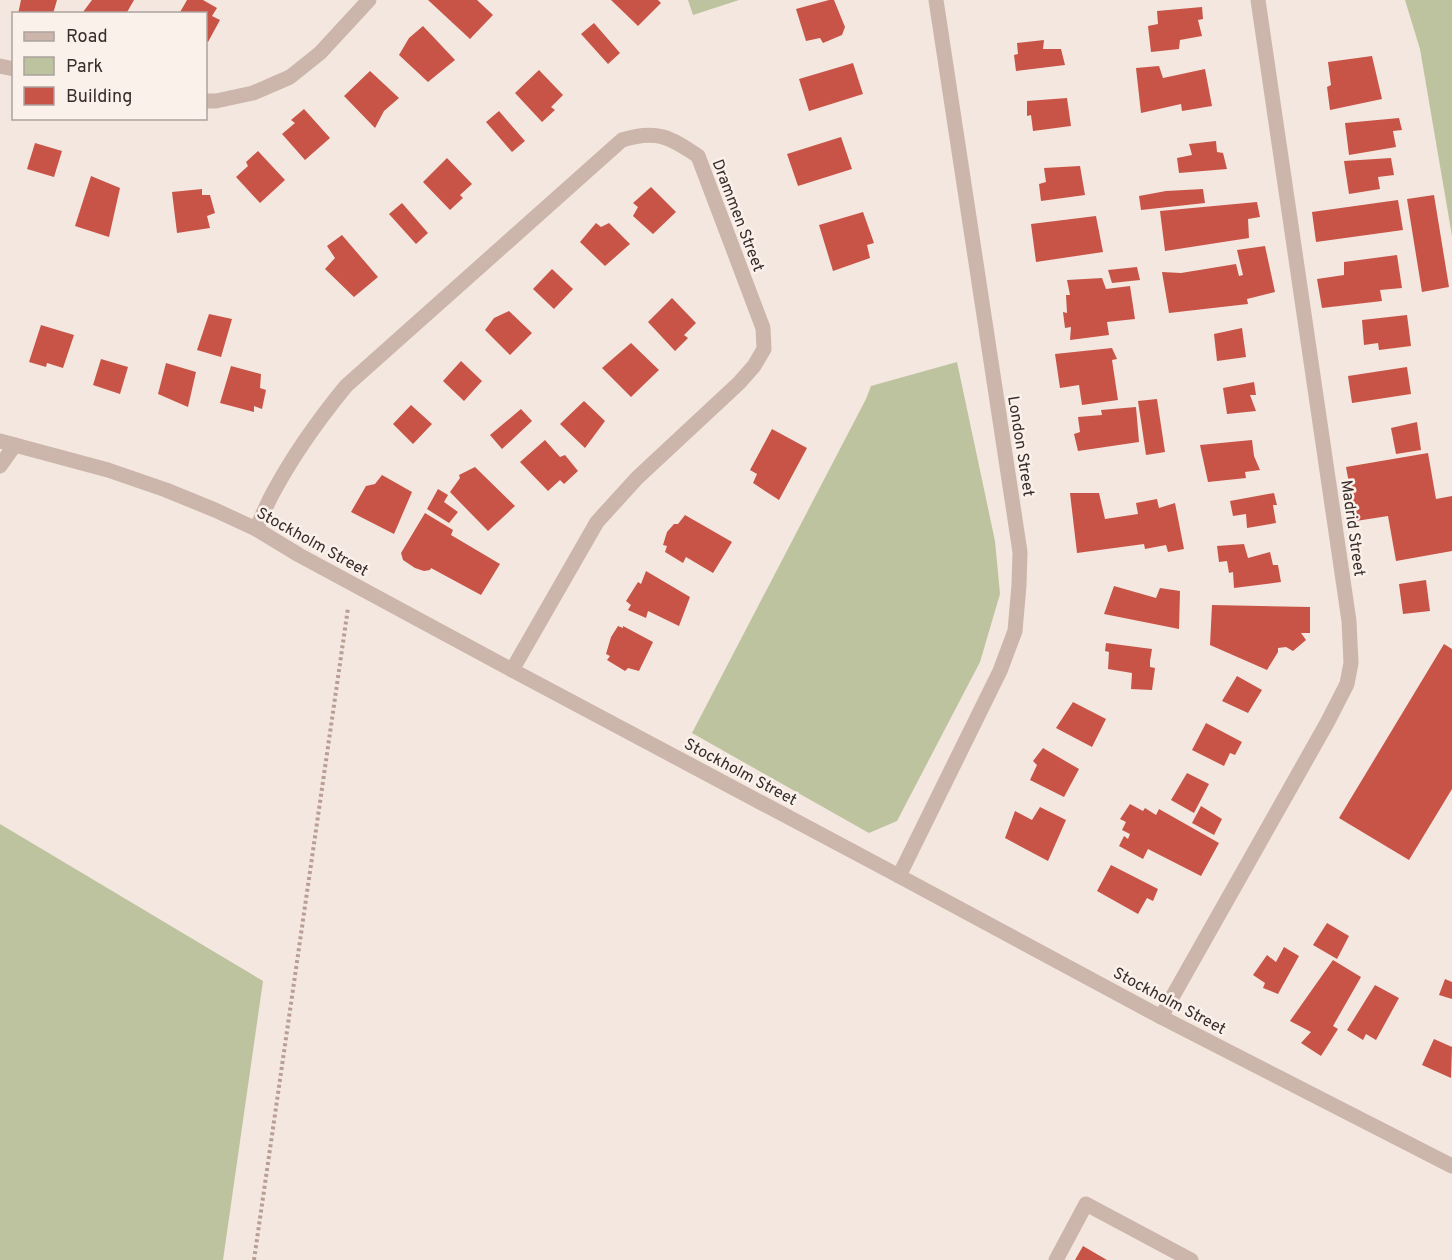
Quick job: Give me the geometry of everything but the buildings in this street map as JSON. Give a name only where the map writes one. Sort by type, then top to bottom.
[{"type":"street","points":[[207,101],[253,93],[290,77],[320,53],[369,0]]},
{"type":"street","name":"London Street","points":[[899,876],[1000,671],[1015,631],[1019,585],[1020,552],[936,0]]},
{"type":"street","name":"Madrid Street","points":[[1161,1017],[1327,723],[1347,684],[1351,663],[1349,621],[1258,0]]},
{"type":"street","name":"Drammen Street","points":[[256,529],[273,492],[294,457],[326,410],[346,386],[622,140],[638,135],[654,134],[678,142],[698,156],[763,328],[764,349],[754,366],[739,382],[637,478],[597,522],[512,670]]},
{"type":"street","name":"Stockholm Street","points":[[0,441],[108,470],[166,490],[256,529],[512,670],[1161,1017],[1452,1167]]},
{"type":"street","points":[[0,466],[15,445]]},
{"type":"street","points":[[1056,1260],[1086,1204],[1191,1260]]},
{"type":"path","points":[[254,1260],[352,583]]},
{"type":"green space","points":[[688,0],[739,0],[693,15]]},
{"type":"green space","points":[[1405,0],[1452,0],[1452,236],[1420,49]]},
{"type":"green space","points":[[957,362],[995,541],[1000,594],[980,662],[897,821],[869,833],[692,733],[871,386]]},
{"type":"green space","points":[[0,824],[263,981],[223,1260],[0,1260]]}]
